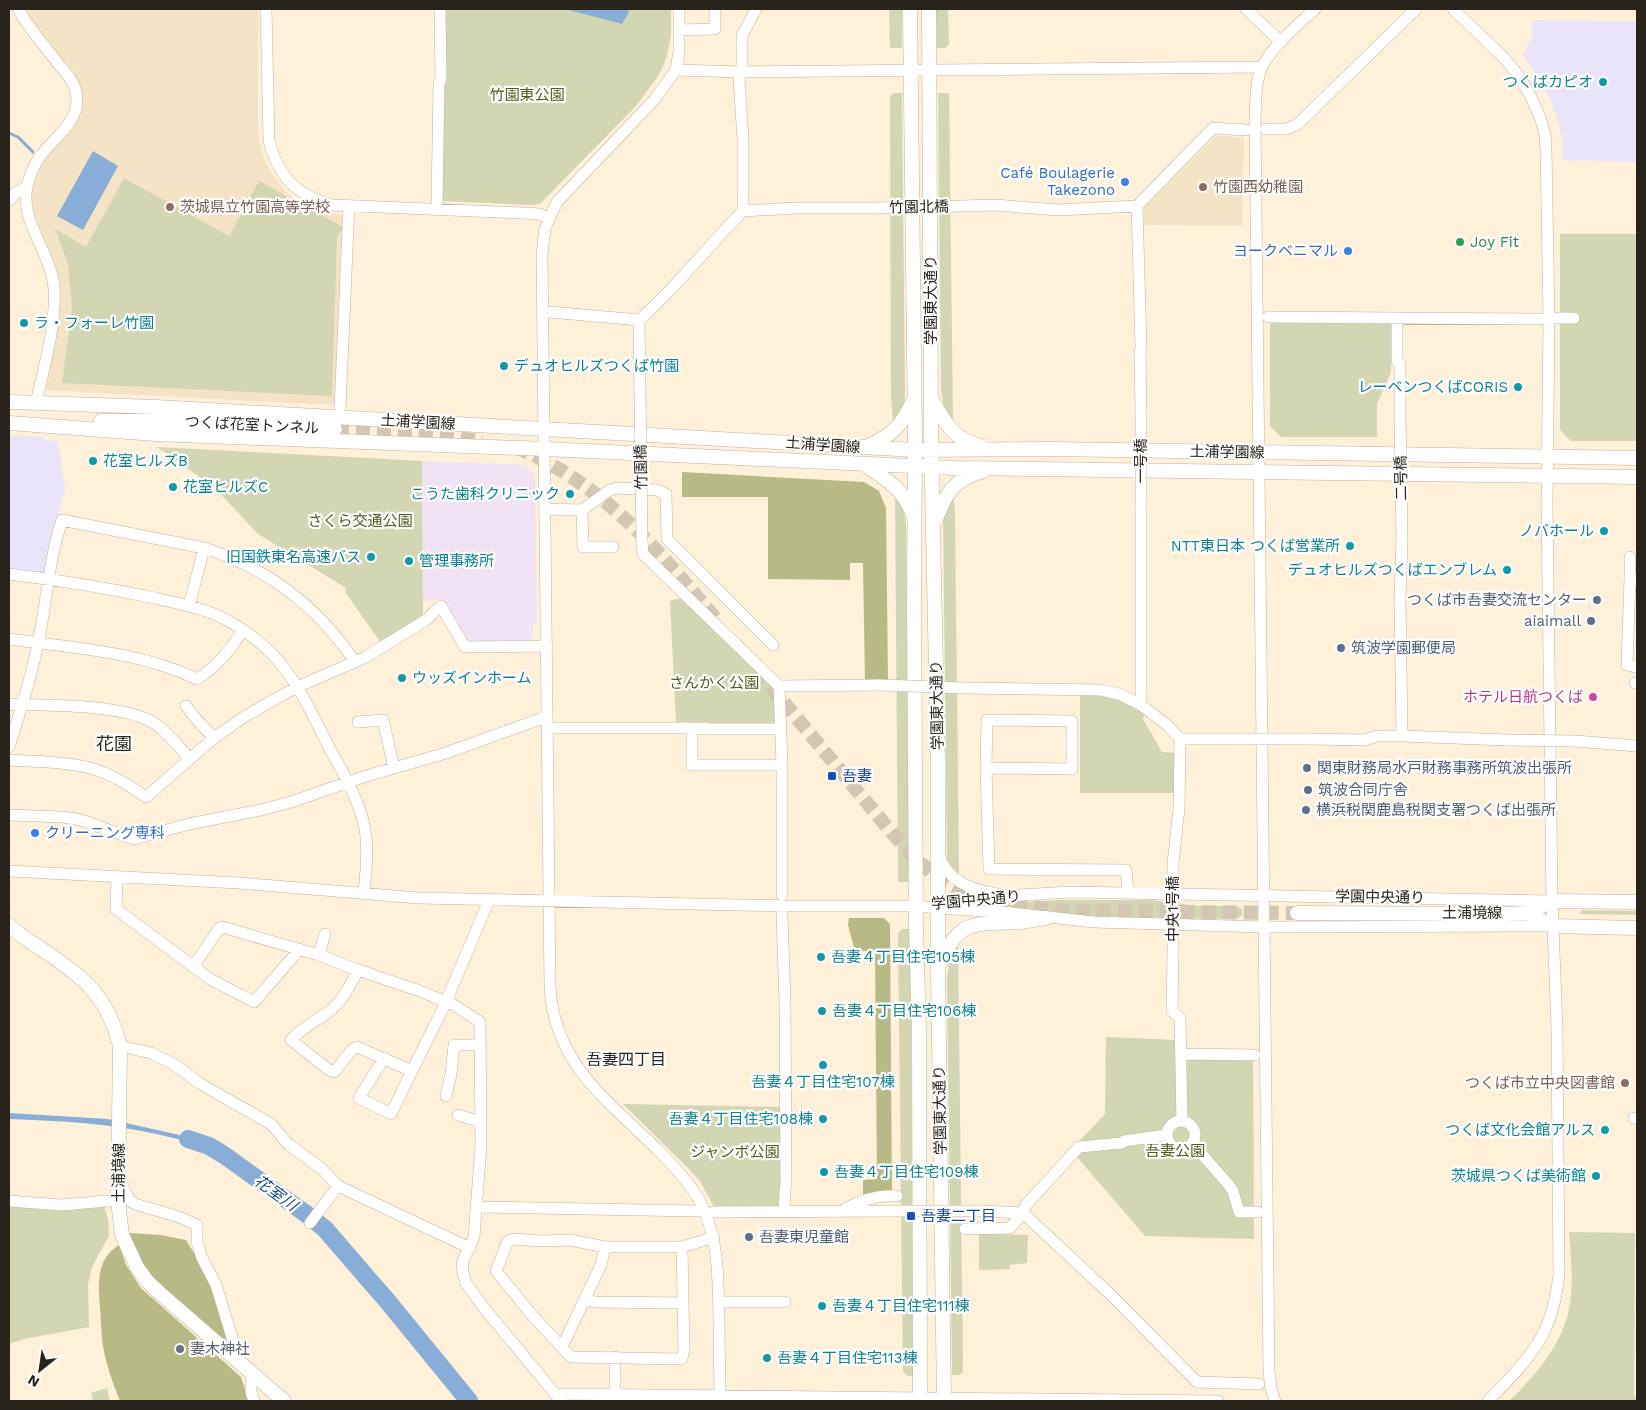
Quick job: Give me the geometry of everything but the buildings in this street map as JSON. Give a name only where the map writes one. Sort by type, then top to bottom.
[{"type":"main road","name":"学園東大通り","points":[[910,9],[915,450],[920,1400]]},
{"type":"main road","name":"学園東大通り","points":[[929,9],[932,467],[938,754],[938,969],[944,1400]]},
{"type":"main road","points":[[863,448],[878,442],[895,430],[904,419],[914,398]]},
{"type":"main road","points":[[932,399],[946,424],[960,438],[970,443],[997,449]]},
{"type":"main road","name":"土浦学園線","points":[[9,402],[166,408],[915,450],[997,449],[1637,458]]},
{"type":"main road","name":"つくば花室トンネル","points":[[73,405],[88,411],[169,421]]},
{"type":"main road","name":"つくば花室トンネル","points":[[69,427],[87,421],[169,421],[336,429]]},
{"type":"main road","name":"土浦学園線","points":[[9,423],[155,434],[991,469],[1637,477]]},
{"type":"main road","points":[[864,464],[895,485],[905,499],[914,518]]},
{"type":"main road","points":[[933,525],[942,502],[953,487],[967,477],[991,469]]},
{"type":"main road","name":"学園中央通り","points":[[1552,901],[1637,902]]},
{"type":"main road","name":"土浦境線","points":[[1297,913],[1527,913],[1552,901]]},
{"type":"main road","name":"土浦境線","points":[[1527,913],[1553,926]]},
{"type":"main road","points":[[938,969],[948,946],[959,932],[976,923],[1020,922],[1046,918]]},
{"type":"main road","name":"土浦境線","points":[[9,925],[72,970],[90,986],[99,996],[110,1015],[120,1046],[118,1193],[122,1235],[137,1267],[147,1281],[163,1296],[284,1401]]},
{"type":"main road","name":"学園中央通り","points":[[1553,926],[1637,928]]},
{"type":"street","points":[[18,9],[72,82],[77,100],[72,120],[40,156],[27,187],[26,200],[29,220],[52,277],[55,296],[48,351],[36,403]]},
{"type":"street","points":[[266,9],[269,141],[275,162],[287,180],[308,196],[333,204],[349,206],[523,213],[539,214],[548,218]]},
{"type":"street","points":[[437,203],[440,9]]},
{"type":"street","points":[[679,9],[679,52],[676,70],[654,100],[557,202],[545,228],[542,255],[551,1002],[554,1020],[563,1043],[584,1078],[670,1162],[696,1194],[705,1211],[714,1237],[718,1266],[720,1398]]},
{"type":"street","points":[[679,30],[715,29],[715,9]]},
{"type":"street","points":[[550,312],[639,320],[680,280],[712,242],[742,211],[742,139],[739,79],[741,72],[742,36],[756,9]]},
{"type":"street","points":[[1246,9],[1281,42]]},
{"type":"street","points":[[1275,1401],[1269,1372],[1256,118],[1257,89],[1262,67],[1281,42],[1315,9]]},
{"type":"street","points":[[1266,129],[1287,129],[1298,124],[1416,9]]},
{"type":"street","points":[[1452,9],[1503,57],[1530,95],[1545,134],[1547,164],[1549,318],[1547,475],[1552,901],[1557,1038],[1559,1274],[1552,1316],[1536,1347],[1526,1362],[1488,1401]]},
{"type":"street","points":[[676,70],[741,72],[1262,67]]},
{"type":"street","points":[[1137,206],[1213,128],[1246,130]]},
{"type":"street","points":[[9,201],[15,193],[27,187]]},
{"type":"street","name":"竹園北橋","points":[[742,211],[796,208],[995,205],[1058,210],[1137,206]]},
{"type":"street","points":[[340,408],[349,206]]},
{"type":"street","name":"一号橋","points":[[1137,206],[1141,314],[1141,705]]},
{"type":"street","points":[[1268,317],[1398,319],[1541,318]]},
{"type":"street","points":[[1558,318],[1574,318]]},
{"type":"street","name":"二号橋","points":[[1398,319],[1397,361],[1400,364],[1402,539],[1400,600],[1402,736]]},
{"type":"street","name":"竹園橋","points":[[639,320],[643,554],[779,686]]},
{"type":"street","points":[[545,509],[582,510],[610,490],[617,488],[657,490],[666,494],[667,539],[773,645]]},
{"type":"street","points":[[582,510],[583,547],[613,547]]},
{"type":"street","points":[[9,747],[23,705],[38,643],[62,520],[204,548],[244,563],[293,593],[324,621],[355,662]]},
{"type":"street","points":[[189,606],[204,548]]},
{"type":"street","points":[[1630,557],[1634,580],[1627,664],[1637,667]]},
{"type":"street","points":[[9,574],[118,590],[189,606],[213,614],[243,630],[272,655],[297,687],[348,782],[362,818],[366,834],[367,858],[364,892]]},
{"type":"street","points":[[9,760],[70,764],[88,768],[120,780],[146,797],[214,738],[247,715],[297,687],[364,658],[426,620],[441,606],[465,647],[547,646]]},
{"type":"street","points":[[9,639],[145,659],[169,666],[197,679],[210,671],[227,654],[243,630]]},
{"type":"street","points":[[782,895],[782,765],[779,686],[880,684],[966,688],[1100,690],[1119,694],[1141,705],[1167,725],[1180,739],[1364,740],[1378,736],[1402,736],[1575,741],[1637,746]]},
{"type":"street","points":[[9,704],[104,709],[139,715],[158,726],[190,759]]},
{"type":"street","points":[[186,706],[214,738]]},
{"type":"street","points":[[358,722],[382,720],[394,768]]},
{"type":"street","points":[[986,768],[1072,769],[1072,721],[987,720],[986,768],[989,869],[1126,870],[1128,893]]},
{"type":"street","points":[[9,815],[63,817],[81,820],[134,839],[189,824],[291,802],[348,782],[547,723],[710,729],[780,729]]},
{"type":"street","points":[[692,728],[692,765],[782,765]]},
{"type":"street","name":"中央1号橋","points":[[1180,739],[1179,809],[1173,863],[1172,1011],[1180,1018],[1182,1121]]},
{"type":"street","points":[[938,854],[942,866],[957,881],[972,889],[1006,896]]},
{"type":"street","name":"学園中央通り","points":[[9,871],[364,892],[419,898],[549,902],[916,906],[969,902],[1006,896],[1070,892],[1552,901]]},
{"type":"street","points":[[117,877],[116,909],[210,979],[254,1002],[298,950]]},
{"type":"street","points":[[384,1058],[359,1098],[390,1114],[446,1002],[489,900]]},
{"type":"street","name":"学園中央通り","points":[[938,905],[1094,922],[1264,927],[1553,926]]},
{"type":"street","points":[[782,914],[785,1003],[786,1186],[784,1212]]},
{"type":"street","points":[[193,967],[222,927],[298,950],[319,954],[358,970],[417,990],[446,1002],[480,1022],[481,1146],[474,1237],[462,1264],[463,1272],[466,1283],[484,1308],[558,1397],[615,1394],[720,1398],[1218,1401]]},
{"type":"street","points":[[319,954],[325,934]]},
{"type":"street","points":[[358,970],[344,997],[331,1010],[291,1040],[334,1072],[352,1050],[357,1047],[412,1071]]},
{"type":"street","points":[[446,1096],[451,1074],[454,1045],[480,1046]]},
{"type":"street","points":[[120,1046],[152,1053],[175,1065],[200,1084],[271,1124],[288,1144],[322,1169],[338,1186],[470,1248]]},
{"type":"street","points":[[1182,1054],[1255,1055]]},
{"type":"street","points":[[458,1114],[481,1122]]},
{"type":"street","points":[[1182,1121],[1188,1122],[1194,1130],[1195,1139],[1193,1144],[1185,1149],[1176,1149],[1169,1143],[1166,1135],[1174,1122],[1182,1121]]},
{"type":"street","points":[[965,1229],[1010,1228],[1023,1213],[1025,1206],[1080,1147],[1122,1143],[1166,1135]]},
{"type":"street","points":[[1193,1144],[1228,1184],[1233,1192],[1239,1212],[1257,1212]]},
{"type":"street","points":[[9,1201],[62,1205],[118,1193],[123,1186],[129,1200],[135,1204],[179,1217],[197,1225],[197,1242],[202,1258],[216,1285],[233,1341],[231,1355]]},
{"type":"street","points":[[313,1219],[338,1186]]},
{"type":"street","points":[[842,1211],[861,1202],[884,1196],[897,1196]]},
{"type":"street","points":[[476,1207],[697,1211]]},
{"type":"street","points":[[713,1212],[982,1211],[1023,1213],[1110,1294],[1197,1382],[1259,1384]]},
{"type":"street","points":[[682,1247],[684,1303],[682,1358],[574,1358],[567,1354],[496,1273],[507,1243],[514,1239],[541,1241],[570,1240],[606,1247],[682,1247],[714,1237]]},
{"type":"street","points":[[562,1347],[601,1265],[606,1247]]},
{"type":"street","points":[[585,1298],[594,1302],[684,1303]]},
{"type":"street","points":[[719,1302],[785,1302]]},
{"type":"street","points":[[615,1357],[615,1394]]},
{"type":"street","points":[[251,1373],[251,1392],[254,1401]]},
{"type":"shaded area","name":"茨城県立竹園高等学校","points":[[24,9],[258,9],[258,128],[263,157],[273,176],[289,195],[303,204],[339,214],[344,218],[335,405],[45,390],[59,310],[34,218],[32,188],[39,168],[81,111],[82,101],[81,92]]},
{"type":"shaded area","points":[[1532,20],[1637,21],[1637,162],[1562,160],[1563,143],[1557,117],[1549,96],[1537,75],[1522,55],[1532,38]]},
{"type":"shaded area","name":"竹園西幼稚園","points":[[1216,136],[1244,137],[1242,226],[1144,225],[1144,207]]},
{"type":"shaded area","points":[[9,435],[44,437],[44,440],[58,441],[65,490],[43,574],[9,570]]},
{"type":"shaded area","points":[[422,461],[525,465],[535,476],[537,623],[533,624],[532,640],[467,641],[441,599],[423,601]]},
{"type":"green space","name":"竹園東公園","points":[[443,9],[671,9],[671,35],[663,67],[636,106],[540,204],[440,201]]},
{"type":"green space","points":[[889,9],[902,9],[902,48],[890,48]]},
{"type":"green space","points":[[936,9],[948,9],[949,45],[945,48],[937,48]]},
{"type":"green space","points":[[894,93],[902,93],[905,394],[904,406],[896,423],[893,421],[891,398],[890,96]]},
{"type":"green space","points":[[938,93],[948,93],[949,95],[953,423],[944,410],[941,389]]},
{"type":"green space","points":[[124,178],[229,236],[259,181],[343,227],[337,237],[332,396],[62,383],[72,308],[68,264],[55,229],[86,247]]},
{"type":"green space","points":[[1560,234],[1637,234],[1637,441],[1571,441],[1560,430]]},
{"type":"green space","points":[[1270,322],[1391,323],[1391,372],[1377,404],[1377,437],[1281,437],[1270,426]]},
{"type":"green space","name":"さくら交通公園","points":[[157,447],[422,461],[423,618],[381,643],[345,592],[346,588],[258,534],[215,488]]},
{"type":"green space","points":[[682,472],[864,482],[879,491],[886,508],[888,682],[865,682],[863,563],[850,563],[850,580],[768,579],[768,497],[682,497]]},
{"type":"green space","points":[[895,491],[902,503],[906,524],[910,882],[898,882]]},
{"type":"green space","points":[[953,493],[955,512],[959,876],[947,859],[943,514]]},
{"type":"green space","name":"さんかく公園","points":[[682,598],[775,688],[775,726],[709,727],[708,722],[676,722],[670,601]]},
{"type":"green space","points":[[1080,694],[1099,695],[1122,700],[1145,715],[1143,719],[1162,752],[1176,753],[1175,793],[1080,793]]},
{"type":"green space","points":[[1059,900],[1150,900],[1198,906],[1235,906],[1242,909],[1242,916],[1235,919],[1089,916],[989,906],[990,904]]},
{"type":"green space","points":[[1582,910],[1637,911],[1637,915],[1581,914]]},
{"type":"green space","points":[[849,918],[884,918],[890,924],[892,1193],[863,1197],[863,1180],[877,1179],[875,951],[855,951],[848,925]]},
{"type":"green space","points":[[902,929],[910,929],[914,1376],[907,1376],[903,1371],[898,933]]},
{"type":"green space","points":[[958,941],[963,1372],[959,1375],[952,1375],[947,979],[950,955]]},
{"type":"green space","name":"吾妻公園","points":[[1106,1037],[1177,1040],[1177,1058],[1253,1060],[1254,1239],[1145,1236],[1071,1150],[1105,1114]]},
{"type":"green space","name":"ジャンボ公園","points":[[623,1104],[781,1107],[781,1206],[714,1207],[700,1181]]},
{"type":"green space","points":[[9,1204],[104,1206],[108,1220],[109,1236],[92,1267],[88,1284],[89,1327],[24,1339],[9,1344]]},
{"type":"green space","points":[[1569,1232],[1635,1233],[1634,1394],[1637,1401],[1509,1401],[1546,1360],[1554,1348],[1565,1322],[1569,1309],[1572,1270]]},
{"type":"green space","points":[[128,1233],[161,1235],[186,1240],[213,1288],[229,1344],[222,1342],[153,1277],[141,1263]]},
{"type":"green space","points":[[979,1234],[1028,1235],[1027,1263],[1010,1265],[1010,1269],[979,1270]]},
{"type":"green space","points":[[119,1245],[126,1265],[141,1288],[241,1377],[249,1401],[120,1401],[104,1353],[99,1290],[102,1265],[111,1251]]},
{"type":"green space","points":[[107,1388],[110,1401],[93,1401],[91,1393]]},
{"type":"water","points":[[565,9],[626,9],[629,12],[622,24]]},
{"type":"water","points":[[93,151],[118,166],[83,230],[57,216]]},
{"type":"water","points":[[9,1113],[108,1119],[211,1143],[209,1149],[179,1139],[104,1125],[9,1119]]},
{"type":"waterway","points":[[9,133],[18,137],[33,152]]},
{"type":"waterway","name":"花室川","points":[[188,1139],[209,1146],[224,1155],[325,1229],[389,1303],[469,1401]]},
{"type":"tunnel","points":[[335,429],[454,437],[482,442]]},
{"type":"tunnel","points":[[515,448],[557,468],[602,499],[623,517],[661,556],[715,618]]},
{"type":"tunnel","points":[[757,670],[892,833],[919,862],[942,881],[965,894],[996,903],[1068,911],[1297,913]]},
{"type":"place","name":"つくばカピオ","points":[[1603,82]]},
{"type":"place","name":"Café Boulagerie Takezono","points":[[1125,182]]},
{"type":"place","name":"竹園西幼稚園","points":[[1203,187]]},
{"type":"place","name":"茨城県立竹園高等学校","points":[[170,207]]},
{"type":"place","name":"Joy Fit","points":[[1460,242]]},
{"type":"place","name":"ヨークベニマル","points":[[1348,251]]},
{"type":"place","name":"ラ・フォーレ竹園","points":[[24,323]]},
{"type":"place","name":"デュオヒルズつくば竹園","points":[[504,366]]},
{"type":"place","name":"レーベンつくばCORIS","points":[[1518,387]]},
{"type":"place","name":"花室ヒルズB","points":[[93,461]]},
{"type":"place","name":"花室ヒルズC","points":[[173,487]]},
{"type":"place","name":"こうた歯科クリニック","points":[[570,494]]},
{"type":"place","name":"ノバホール","points":[[1604,531]]},
{"type":"place","name":"NTT東日本 つくば営業所","points":[[1350,546]]},
{"type":"place","name":"旧国鉄東名高速バス","points":[[371,557]]},
{"type":"place","name":"管理事務所","points":[[409,561]]},
{"type":"place","name":"デュオヒルズつくばエンブレム","points":[[1507,570]]},
{"type":"place","name":"つくば市吾妻交流センター","points":[[1597,600]]},
{"type":"place","name":"aiaimall","points":[[1591,621]]},
{"type":"place","name":"筑波学園郵便局","points":[[1341,648]]},
{"type":"place","name":"ウッズインホーム","points":[[402,678]]},
{"type":"place","name":"ホテル日航つくば","points":[[1593,697]]},
{"type":"place","name":"関東財務局水戸財務事務所筑波出張所","points":[[1307,768]]},
{"type":"place","name":"吾妻","points":[[832,776]]},
{"type":"place","name":"筑波合同庁舎","points":[[1308,790]]},
{"type":"place","name":"横浜税関鹿島税関支署つくば出張所","points":[[1306,810]]},
{"type":"place","name":"クリーニング専科","points":[[35,833]]},
{"type":"place","name":"吾妻４丁目住宅105棟","points":[[821,957]]},
{"type":"place","name":"吾妻４丁目住宅106棟","points":[[822,1011]]},
{"type":"place","name":"吾妻４丁目住宅107棟","points":[[823,1065]]},
{"type":"place","name":"つくば市立中央図書館","points":[[1625,1083]]},
{"type":"place","name":"吾妻４丁目住宅108棟","points":[[823,1119]]},
{"type":"place","name":"つくば文化会館アルス","points":[[1605,1130]]},
{"type":"place","name":"吾妻４丁目住宅109棟","points":[[824,1172]]},
{"type":"place","name":"茨城県つくば美術館","points":[[1596,1176]]},
{"type":"place","name":"吾妻二丁目","points":[[911,1216]]},
{"type":"place","name":"吾妻東児童館","points":[[749,1237]]},
{"type":"place","name":"吾妻４丁目住宅111棟","points":[[822,1306]]},
{"type":"place","name":"妻木神社","points":[[180,1349]]},
{"type":"place","name":"吾妻４丁目住宅113棟","points":[[767,1358]]},
{"type":"district","name":"花園","points":[[114,743]]},
{"type":"district","name":"吾妻四丁目","points":[[626,1059]]}]
